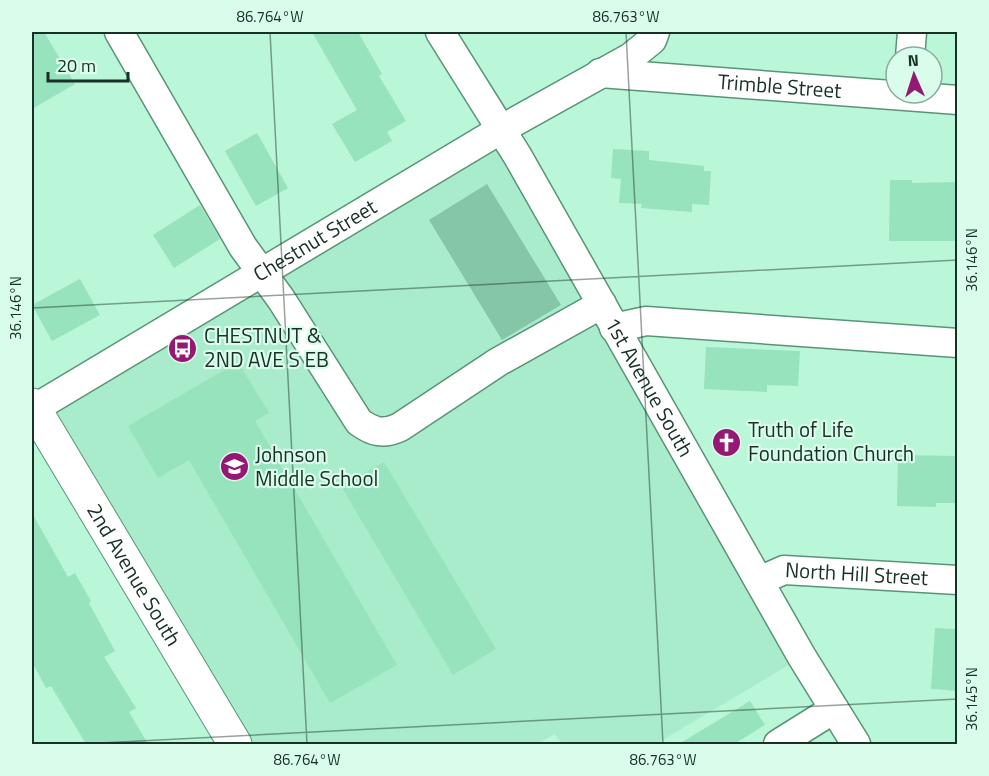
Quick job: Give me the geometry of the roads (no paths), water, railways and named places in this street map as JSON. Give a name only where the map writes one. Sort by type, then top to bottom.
[{"type":"main road","name":"2nd Avenue South","points":[[32,408],[235,744]]},
{"type":"street","points":[[119,32],[243,247],[359,422],[369,429],[389,432],[498,362],[608,316],[646,321],[957,343]]},
{"type":"street","name":"1st Avenue South","points":[[440,32],[517,155],[759,581],[856,744]]},
{"type":"street","name":"Chestnut Street","points":[[32,408],[500,130],[631,57],[652,40],[655,32]]},
{"type":"street","name":"Trimble Street","points":[[600,73],[884,92]]},
{"type":"street","name":"North Hill Street","points":[[759,581],[784,570],[957,580]]},
{"type":"street","points":[[778,744],[834,709]]},
{"type":"place","name":"CHESTNUT & 2ND AVE S EB","points":[[183,348]]},
{"type":"place","name":"Truth of Life Foundation Church","points":[[727,442]]},
{"type":"place","name":"Johnson Middle School","points":[[234,467]]}]
